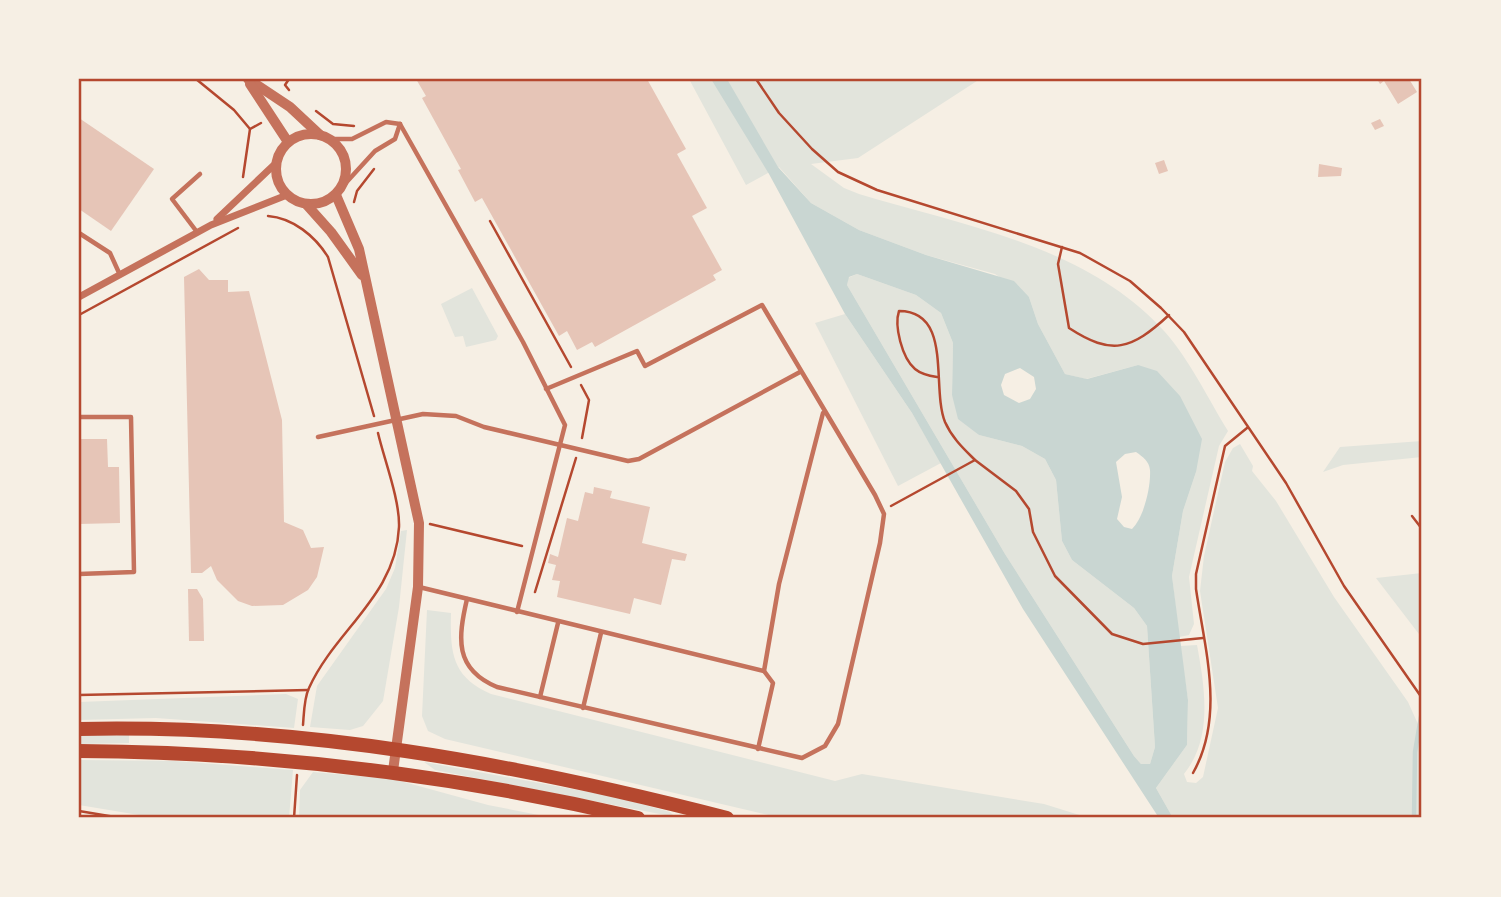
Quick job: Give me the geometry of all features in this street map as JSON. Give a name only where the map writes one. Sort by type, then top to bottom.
[{"type":"highway","points":[[79,729],[239,731],[396,748],[526,772],[703,815],[727,818]]},
{"type":"highway","points":[[79,751],[186,753],[393,771],[521,792],[638,818]]},
{"type":"street","points":[[247,79],[290,107],[325,137],[344,154],[347,165],[339,191],[346,224],[359,249],[419,523],[418,586],[393,771]]},
{"type":"street","points":[[247,79],[288,142]]},
{"type":"street","points":[[211,225],[276,163],[288,142],[299,136],[325,137]]},
{"type":"street","points":[[276,163],[276,175],[287,195],[306,204],[331,232],[364,277]]},
{"type":"street","points":[[306,204],[327,201],[339,191]]},
{"type":"street","points":[[79,297],[211,225],[287,195]]},
{"type":"lane","points":[[325,137],[352,139],[386,122],[400,124]]},
{"type":"lane","points":[[339,191],[375,151],[394,139],[400,124]]},
{"type":"lane","points":[[400,124],[565,425],[517,612]]},
{"type":"lane","points":[[197,233],[172,199],[200,174]]},
{"type":"lane","points":[[79,233],[110,253],[120,275]]},
{"type":"lane","points":[[467,599],[460,642],[470,669],[482,680],[583,708],[802,758],[825,746],[838,724],[880,543],[884,514],[762,305],[645,366],[636,351],[546,389]]},
{"type":"lane","points":[[318,437],[423,414],[456,416],[484,427],[628,461],[639,459],[800,372]]},
{"type":"lane","points":[[764,671],[779,584],[823,412]]},
{"type":"lane","points":[[79,417],[131,417],[134,572],[79,574]]},
{"type":"lane","points":[[418,586],[558,623],[764,671],[773,683],[758,749]]},
{"type":"lane","points":[[540,697],[558,623]]},
{"type":"lane","points":[[583,708],[601,633]]},
{"type":"path","points":[[196,79],[234,110],[250,129],[243,180],[248,190]]},
{"type":"path","points":[[289,79],[285,85],[292,93]]},
{"type":"path","points":[[756,79],[779,113],[812,149],[855,181],[950,214],[1080,253],[1130,281],[1169,315],[1184,332],[1286,483],[1344,586],[1422,698]]},
{"type":"path","points":[[311,108],[342,127],[359,126],[365,134]]},
{"type":"path","points":[[346,224],[355,219],[354,199],[357,191],[379,163],[375,151]]},
{"type":"path","points":[[256,205],[262,215],[277,216],[318,241],[335,272],[376,423],[399,525],[385,581],[372,603],[331,650],[308,690],[303,724]]},
{"type":"path","points":[[79,314],[242,226]]},
{"type":"path","points":[[318,241],[331,232]]},
{"type":"path","points":[[1062,247],[1058,264],[1069,328],[1094,344],[1113,347],[1139,340],[1169,315]]},
{"type":"path","points":[[937,377],[915,369],[907,356],[895,321],[900,311],[911,311],[929,323],[939,348],[937,377],[946,423],[956,441],[975,460],[1016,491],[1029,509],[1033,533],[1055,576],[1112,634],[1143,645],[1203,638]]},
{"type":"path","points":[[1194,773],[1201,759],[1212,694],[1196,573],[1225,446],[1247,428]]},
{"type":"path","points":[[903,499],[975,460]]},
{"type":"path","points":[[1412,516],[1422,529]]},
{"type":"path","points":[[399,525],[440,525],[549,556]]},
{"type":"path","points":[[79,695],[308,690]]},
{"type":"path","points":[[294,818],[297,775]]},
{"type":"path","points":[[79,811],[121,818]]},
{"type":"shaded area","points":[[689,79],[980,79],[858,158],[811,164],[844,188],[859,194],[982,229],[1062,259],[1100,279],[1134,303],[1174,343],[1228,431],[1219,446],[1189,577],[1194,624],[1189,635],[1179,637],[1172,576],[1183,511],[1196,472],[1138,365],[1086,379],[1065,374],[1038,324],[1029,297],[995,274],[926,255],[859,230],[811,203],[779,167],[746,185]]},
{"type":"shaded area","points":[[711,79],[727,79],[778,167],[811,203],[859,230],[926,255],[1014,281],[1029,297],[1038,324],[1065,374],[1087,379],[1138,365],[1157,371],[1180,396],[1202,439],[1196,472],[1183,511],[1172,576],[1188,700],[1187,745],[1156,788],[1173,818],[1159,818],[1023,609],[912,413],[845,314],[769,174]],"holes":[[[857,274],[916,295],[941,313],[953,343],[952,395],[958,419],[979,435],[1022,446],[1045,459],[1056,480],[1062,541],[1072,560],[1134,608],[1147,626],[1155,747],[1150,764],[1141,764],[1134,756],[1005,554],[847,285],[849,277]],[[1020,368],[1034,377],[1036,389],[1030,399],[1019,403],[1004,395],[1001,385],[1005,374]],[[1136,452],[1147,462],[1150,470],[1146,501],[1132,529],[1124,527],[1117,519],[1122,497],[1116,462],[1125,454]]]},
{"type":"shaded area","points":[[857,274],[916,295],[941,313],[953,343],[952,395],[979,435],[1022,446],[1045,459],[1056,480],[1062,541],[1072,560],[1134,608],[1147,626],[1155,747],[1150,764],[1141,764],[1134,756],[1005,554],[847,285],[848,278]]},
{"type":"shaded area","points":[[472,288],[498,336],[496,340],[466,347],[463,336],[455,337],[441,304]]},
{"type":"shaded area","points":[[845,314],[912,413],[941,463],[898,486],[815,323]]},
{"type":"shaded area","points":[[1422,441],[1422,457],[1343,465],[1323,472],[1340,447]]},
{"type":"shaded area","points":[[1240,444],[1253,466],[1252,471],[1276,501],[1334,597],[1408,702],[1422,733],[1422,818],[1173,818],[1156,788],[1187,745],[1188,700],[1180,646],[1197,645],[1204,695],[1203,729],[1199,745],[1184,774],[1187,782],[1196,783],[1203,777],[1218,708],[1200,591],[1204,556],[1225,462],[1233,448]]},
{"type":"shaded area","points":[[407,530],[399,607],[383,701],[363,726],[350,730],[310,727],[317,686],[386,589],[395,568],[401,531]]},
{"type":"shaded area","points":[[1422,573],[1422,638],[1376,578]]},
{"type":"shaded area","points":[[427,610],[451,613],[451,640],[456,662],[468,680],[491,694],[835,781],[862,774],[1044,804],[1089,818],[781,818],[445,739],[428,731],[422,716]]},
{"type":"shaded area","points":[[286,694],[298,699],[294,728],[156,718],[79,720],[79,702]]},
{"type":"shaded area","points":[[129,734],[129,743],[79,744],[79,735]]},
{"type":"shaded area","points":[[79,760],[175,761],[293,770],[289,818],[157,818],[79,805]]},
{"type":"shaded area","points":[[424,762],[616,797],[670,812],[675,817],[435,770]]},
{"type":"shaded area","points":[[313,772],[393,779],[488,805],[554,818],[299,818],[300,790]]},
{"type":"building","points":[[416,79],[647,79],[686,149],[677,154],[707,208],[692,216],[722,270],[713,275],[716,280],[595,347],[592,342],[577,350],[567,331],[559,336],[482,198],[475,202],[458,170],[461,169],[422,98],[426,96]]},
{"type":"building","points":[[1377,79],[1409,79],[1417,92],[1398,104],[1384,81],[1380,84]]},
{"type":"building","points":[[79,118],[154,169],[111,231],[79,209]]},
{"type":"building","points":[[1380,119],[1384,126],[1375,130],[1371,123]]},
{"type":"building","points":[[1164,160],[1168,171],[1159,174],[1155,163]]},
{"type":"building","points":[[1319,164],[1342,168],[1341,176],[1318,177]]},
{"type":"building","points":[[199,269],[209,280],[228,280],[228,292],[249,291],[282,420],[284,522],[303,530],[311,548],[324,547],[317,577],[308,590],[283,605],[252,606],[238,601],[217,580],[211,566],[202,573],[191,573],[184,277]]},
{"type":"building","points":[[79,439],[107,439],[108,467],[119,467],[120,523],[79,524]]},
{"type":"building","points":[[594,487],[612,491],[610,498],[650,507],[642,543],[687,554],[685,561],[672,559],[661,605],[634,598],[630,614],[557,597],[560,581],[552,580],[556,565],[548,563],[550,554],[558,557],[567,518],[578,521],[585,492],[593,494]]},
{"type":"building","points":[[188,589],[197,589],[203,599],[204,641],[189,641]]},
{"type":"waterway","points":[[1414,818],[1415,752],[1422,711]]}]
